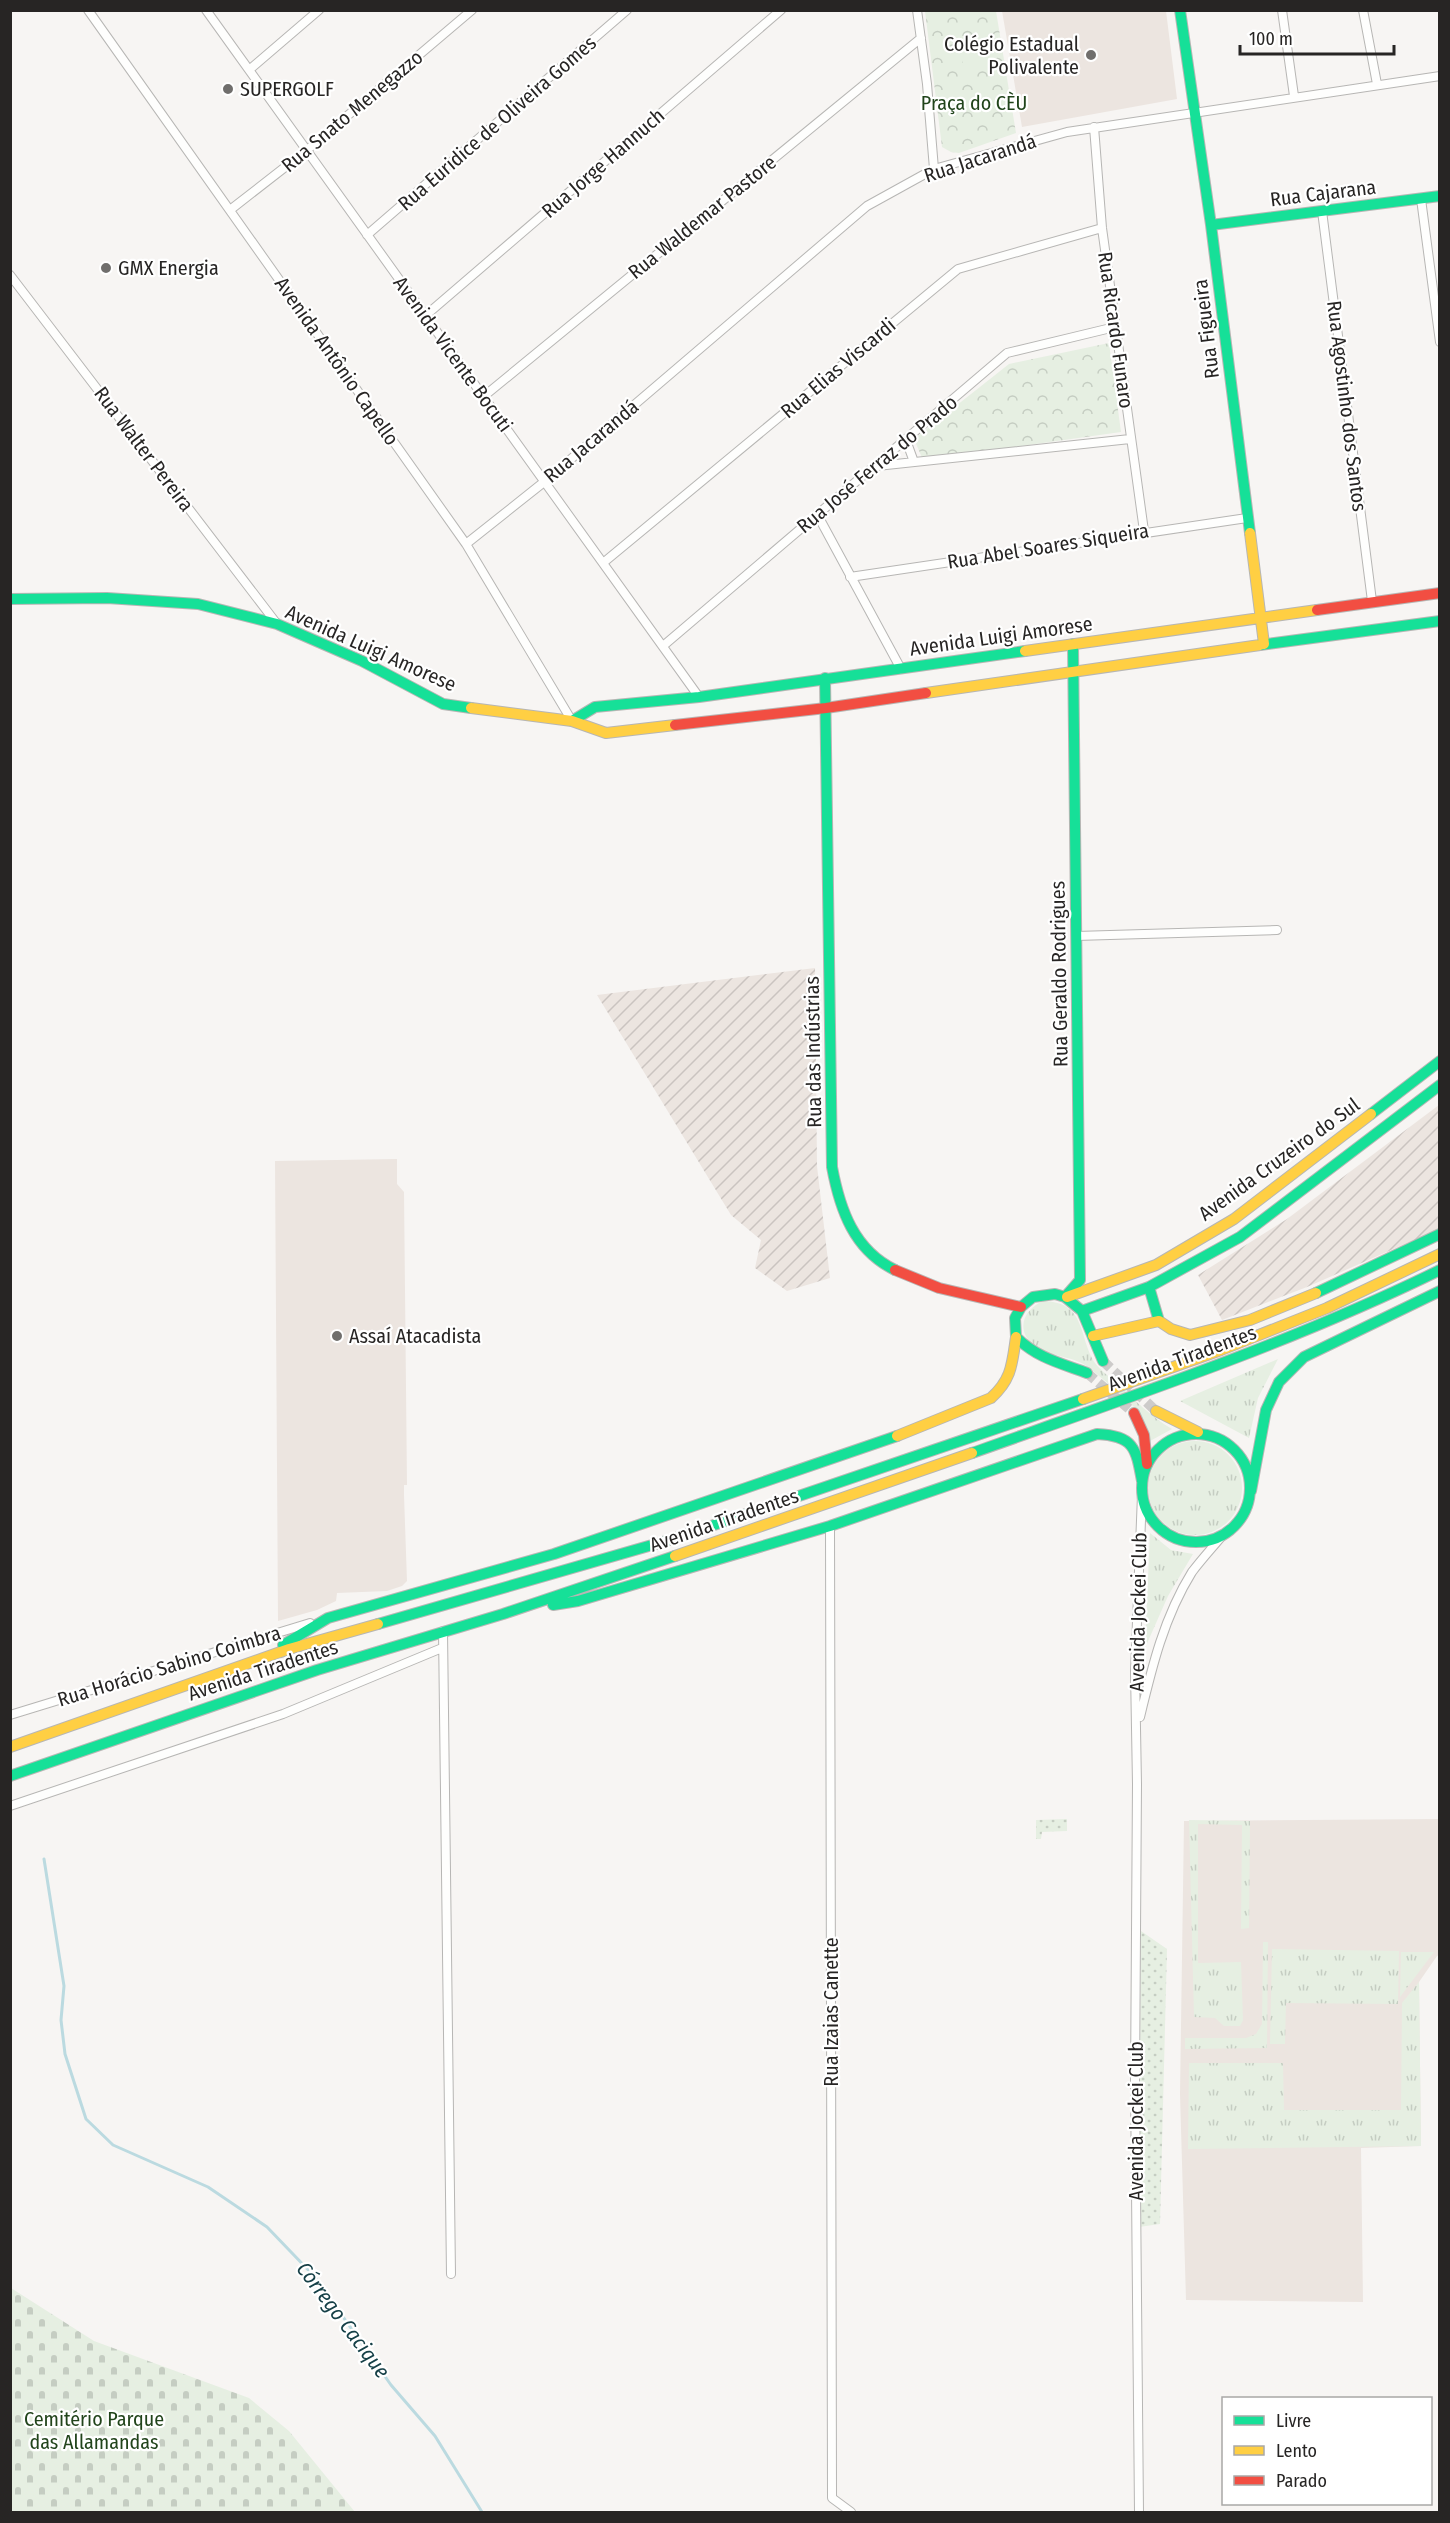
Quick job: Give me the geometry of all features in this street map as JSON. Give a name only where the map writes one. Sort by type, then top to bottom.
[{"type":"main road","name":"Rua Figueira","points":[[1180,10],[1211,225],[1264,644]]},
{"type":"main road","name":"Rua Cajarana","points":[[1211,225],[1440,196]]},
{"type":"main road","name":"Avenida Luigi Amorese","points":[[572,721],[595,707],[699,697],[1372,600],[1440,593]]},
{"type":"main road","name":"Avenida Luigi Amorese","points":[[12,600],[107,598],[198,603],[277,624],[362,661],[443,704],[572,721],[606,733],[826,708],[1073,670],[1440,621]]},
{"type":"main road","name":"Rua Geraldo Rodrigues","points":[[1065,1298],[1080,1280],[1073,644]]},
{"type":"main road","name":"Rua das Indústrias","points":[[825,678],[832,1167],[839,1203],[849,1224],[863,1244],[879,1261],[900,1276],[939,1289],[1021,1307]]},
{"type":"main road","name":"Avenida Cruzeiro do Sul","points":[[1065,1298],[1156,1265],[1246,1210],[1440,1061]]},
{"type":"main road","name":"Avenida Cruzeiro do Sul","points":[[1082,1311],[1149,1287],[1198,1262],[1249,1230],[1440,1085]]},
{"type":"main road","points":[[1246,1210],[1249,1230]]},
{"type":"main road","points":[[1149,1287],[1158,1321],[1171,1329],[1190,1335],[1250,1320],[1329,1288],[1440,1234]]},
{"type":"main road","name":"Avenida Tiradentes","points":[[10,1747],[252,1664],[289,1649],[673,1539],[950,1446],[1221,1350],[1327,1308],[1440,1254]]},
{"type":"main road","name":"Avenida Tiradentes","points":[[10,1776],[275,1684],[503,1614],[806,1511],[1193,1374],[1339,1318],[1440,1270]]},
{"type":"main road","points":[[503,1614],[578,1601],[830,1526],[1097,1434],[1118,1434],[1131,1444],[1136,1452],[1144,1506],[1154,1524],[1171,1537],[1181,1541],[1202,1543],[1222,1536],[1242,1517],[1251,1491],[1266,1410],[1279,1382],[1289,1370],[1304,1357],[1440,1291]]},
{"type":"main road","points":[[252,1664],[328,1618],[554,1554],[902,1434],[991,1398],[1002,1388],[1010,1375],[1016,1337],[1015,1318],[1021,1307],[1033,1298],[1044,1294],[1065,1298],[1082,1311],[1103,1361]]},
{"type":"main road","points":[[1093,1336],[1158,1321]]},
{"type":"main road","points":[[1016,1337],[1037,1356],[1087,1373]]},
{"type":"main road","points":[[1156,1411],[1201,1434],[1221,1440],[1237,1452],[1248,1470],[1251,1491]]},
{"type":"main road","points":[[1134,1413],[1144,1435],[1147,1464]]},
{"type":"main road","points":[[1142,1482],[1147,1464],[1153,1455],[1170,1441],[1190,1434],[1201,1434]]},
{"type":"main road","points":[[554,1554],[673,1539]]},
{"type":"street","name":"Avenida Antônio Capello","points":[[88,10],[466,544],[572,721]]},
{"type":"street","name":"Avenida Vicente Bocuti","points":[[206,10],[699,697]]},
{"type":"street","points":[[249,70],[320,10]]},
{"type":"street","name":"Rua Snato Menegazzo","points":[[230,210],[306,150],[472,10]]},
{"type":"street","name":"Rua Euridice de Oliveira Gomes","points":[[367,235],[627,10]]},
{"type":"street","name":"Rua Jorge Hannuch","points":[[425,316],[781,10]]},
{"type":"street","points":[[917,10],[934,169]]},
{"type":"street","points":[[1282,10],[1294,96]]},
{"type":"street","points":[[1363,10],[1377,84]]},
{"type":"street","name":"Rua Waldemar Pastore","points":[[483,397],[921,38]]},
{"type":"street","name":"Rua Jacarandá","points":[[466,544],[544,482],[867,206],[934,169],[1067,132],[1294,96],[1440,76]]},
{"type":"street","name":"Rua Ricardo Funaro","points":[[1094,128],[1102,228],[1144,531]]},
{"type":"street","points":[[1421,199],[1436,291],[1440,342]]},
{"type":"street","name":"Rua Agostinho dos Santos","points":[[1322,211],[1372,600]]},
{"type":"street","name":"Rua Elias Viscardi","points":[[603,563],[958,269],[1102,228]]},
{"type":"street","name":"Rua Walter Pereira","points":[[10,275],[277,624]]},
{"type":"street","name":"Rua José Ferraz do Prado","points":[[663,646],[1007,354],[1115,327]]},
{"type":"street","points":[[906,440],[914,462]]},
{"type":"street","points":[[877,466],[1130,440]]},
{"type":"street","points":[[817,514],[901,669]]},
{"type":"street","name":"Rua Abel Soares Siqueira","points":[[850,577],[1144,531],[1247,518]]},
{"type":"street","points":[[1076,936],[1276,930]]},
{"type":"street","name":"Avenida Jockei Club","points":[[1139,2512],[1135,2082],[1137,1729],[1135,1672],[1142,1495]]},
{"type":"street","name":"Rua Izaias Canette","points":[[830,1526],[832,2498],[851,2512]]},
{"type":"street","name":"Avenida Jockei Club","points":[[1137,1729],[1155,1653],[1170,1614],[1193,1572],[1222,1536]]},
{"type":"street","name":"Rua Horácio Sabino Coimbra","points":[[10,1715],[328,1618]]},
{"type":"street","points":[[443,1631],[451,2274]]},
{"type":"street","points":[[10,1806],[283,1714],[442,1648]]},
{"type":"shaded area","name":"Colégio Estadual Polivalente","points":[[1002,11],[1166,11],[1177,99],[1022,127]]},
{"type":"shaded area","points":[[815,968],[817,1166],[830,1278],[787,1291],[755,1268],[761,1240],[731,1215],[597,995]]},
{"type":"shaded area","points":[[1439,1105],[1439,1229],[1307,1287],[1222,1320],[1198,1275],[1287,1219]]},
{"type":"shaded area","points":[[397,1159],[397,1184],[404,1192],[407,1485],[404,1485],[404,1495],[407,1581],[402,1586],[387,1591],[337,1593],[336,1601],[317,1610],[278,1621],[275,1161]]},
{"type":"shaded area","points":[[1439,1819],[1439,1955],[1419,1982],[1421,2146],[1361,2148],[1363,2302],[1186,2300],[1180,2094],[1184,1821]]},
{"type":"green space","name":"Praça do CÈU","points":[[925,11],[996,11],[1016,133],[959,153],[942,147]]},
{"type":"green space","points":[[974,35],[980,70],[964,72],[959,38]]},
{"type":"green space","points":[[1109,343],[1121,432],[923,460],[914,439],[1009,364]]},
{"type":"green space","points":[[1043,1301],[1067,1307],[1079,1323],[1097,1366],[1150,1413],[1172,1429],[1150,1441],[1138,1411],[1097,1374],[1078,1361],[1046,1352],[1032,1344],[1024,1332],[1024,1321],[1029,1311]]},
{"type":"green space","points":[[1278,1359],[1258,1398],[1249,1438],[1180,1401]]},
{"type":"green space","points":[[1195,1441],[1213,1445],[1228,1455],[1238,1470],[1242,1488],[1238,1506],[1228,1521],[1213,1531],[1195,1535],[1177,1531],[1162,1521],[1152,1506],[1148,1488],[1152,1470],[1162,1455],[1177,1445]]},
{"type":"green space","points":[[1150,1533],[1171,1550],[1193,1554],[1168,1596],[1145,1648]]},
{"type":"green space","points":[[1067,1819],[1067,1831],[1042,1832],[1041,1839],[1036,1839],[1036,1820]]},
{"type":"green space","points":[[1189,1820],[1250,1821],[1249,1928],[1241,1929],[1242,1825],[1198,1824],[1198,1963],[1241,1962],[1243,2020],[1240,2026],[1224,2026],[1215,2018],[1194,2017]]},
{"type":"green space","points":[[1141,1931],[1167,1949],[1160,2224],[1139,2227]]},
{"type":"green space","points":[[1263,1942],[1268,1942],[1267,2048],[1185,2049],[1185,2038],[1246,2038],[1256,2034],[1262,2024]]},
{"type":"green space","points":[[1272,1949],[1399,1951],[1398,2004],[1286,2003],[1285,2044],[1270,2044]]},
{"type":"green space","points":[[1401,1952],[1434,1952],[1400,1997]]},
{"type":"green space","points":[[1419,1982],[1421,2146],[1188,2149],[1189,2063],[1283,2063],[1284,2110],[1401,2110],[1402,2003]]},
{"type":"green space","name":"Cemitério Parque das Allamandas","points":[[11,2288],[94,2341],[249,2398],[289,2431],[355,2512],[11,2512]]},
{"type":"waterway","name":"Córrego Cacique","points":[[44,1859],[64,1986],[61,2020],[65,2054],[86,2119],[113,2145],[208,2187],[267,2227],[315,2277],[391,2385],[435,2436],[482,2512]]},
{"type":"tunnel","points":[[1103,1361],[1156,1411]]},
{"type":"tunnel","points":[[1087,1373],[1134,1413]]},
{"type":"traffic: fast","points":[[1180,10],[1211,225],[1250,533]]},
{"type":"traffic: fast","points":[[1211,225],[1440,196]]},
{"type":"traffic: fast","points":[[10,599],[107,598],[198,604],[277,624],[362,661],[443,704],[471,708]]},
{"type":"traffic: fast","points":[[1260,645],[1440,621]]},
{"type":"traffic: fast","points":[[1065,1297],[1080,1280],[1073,644]]},
{"type":"traffic: fast","points":[[572,721],[595,707],[699,697],[1025,651]]},
{"type":"traffic: fast","points":[[825,678],[832,1167],[839,1198],[851,1227],[869,1252],[895,1270]]},
{"type":"traffic: fast","points":[[1371,1114],[1440,1061]]},
{"type":"traffic: fast","points":[[1082,1311],[1149,1287],[1240,1237],[1440,1085]]},
{"type":"traffic: fast","points":[[1316,1293],[1440,1234]]},
{"type":"traffic: fast","points":[[972,1453],[1267,1346],[1440,1270]]},
{"type":"traffic: fast","points":[[1149,1287],[1159,1321]]},
{"type":"traffic: fast","points":[[1251,1491],[1266,1410],[1279,1382],[1304,1357],[1440,1291]]},
{"type":"traffic: fast","points":[[1087,1373],[1041,1355],[1016,1337],[1015,1318],[1021,1307],[1033,1297],[1055,1294],[1065,1297],[1082,1311],[1103,1361]]},
{"type":"traffic: fast","points":[[378,1624],[673,1539],[1083,1399]]},
{"type":"traffic: fast","points":[[553,1605],[578,1601],[830,1526],[1097,1434],[1119,1438],[1131,1446],[1138,1460],[1142,1481]]},
{"type":"traffic: fast","points":[[1196,1434],[1217,1438],[1235,1449],[1246,1467],[1250,1488],[1246,1509],[1235,1527],[1217,1538],[1196,1542],[1175,1538],[1157,1527],[1146,1509],[1142,1488],[1146,1467],[1157,1449],[1175,1438],[1196,1434]]},
{"type":"traffic: fast","points":[[283,1645],[328,1618],[554,1554],[897,1436]]},
{"type":"traffic: fast","points":[[10,1776],[317,1670],[503,1614],[675,1556]]},
{"type":"traffic: slow","points":[[1250,533],[1264,644]]},
{"type":"traffic: slow","points":[[1025,651],[1317,610]]},
{"type":"traffic: slow","points":[[926,693],[1260,645]]},
{"type":"traffic: slow","points":[[471,708],[572,721],[606,733],[675,725]]},
{"type":"traffic: slow","points":[[1067,1297],[1156,1265],[1234,1219],[1371,1114]]},
{"type":"traffic: slow","points":[[1083,1399],[1221,1350],[1327,1308],[1440,1254]]},
{"type":"traffic: slow","points":[[1093,1336],[1159,1321],[1171,1329],[1190,1335],[1250,1320],[1316,1293]]},
{"type":"traffic: slow","points":[[897,1436],[991,1398],[1007,1377],[1012,1363],[1016,1337]]},
{"type":"traffic: slow","points":[[1156,1411],[1198,1432]]},
{"type":"traffic: slow","points":[[675,1556],[972,1453]]},
{"type":"traffic: slow","points":[[10,1747],[289,1649],[378,1624]]},
{"type":"traffic: jam","points":[[1317,610],[1440,593]]},
{"type":"traffic: jam","points":[[675,725],[826,708],[926,693]]},
{"type":"traffic: jam","points":[[895,1270],[939,1288],[1021,1307]]},
{"type":"traffic: jam","points":[[1134,1413],[1144,1435],[1147,1464]]},
{"type":"place","name":"Colégio Estadual Polivalente","points":[[1091,55]]},
{"type":"place","name":"SUPERGOLF","points":[[228,89]]},
{"type":"place","name":"GMX Energia","points":[[106,268]]},
{"type":"place","name":"Assaí Atacadista","points":[[337,1336]]}]
